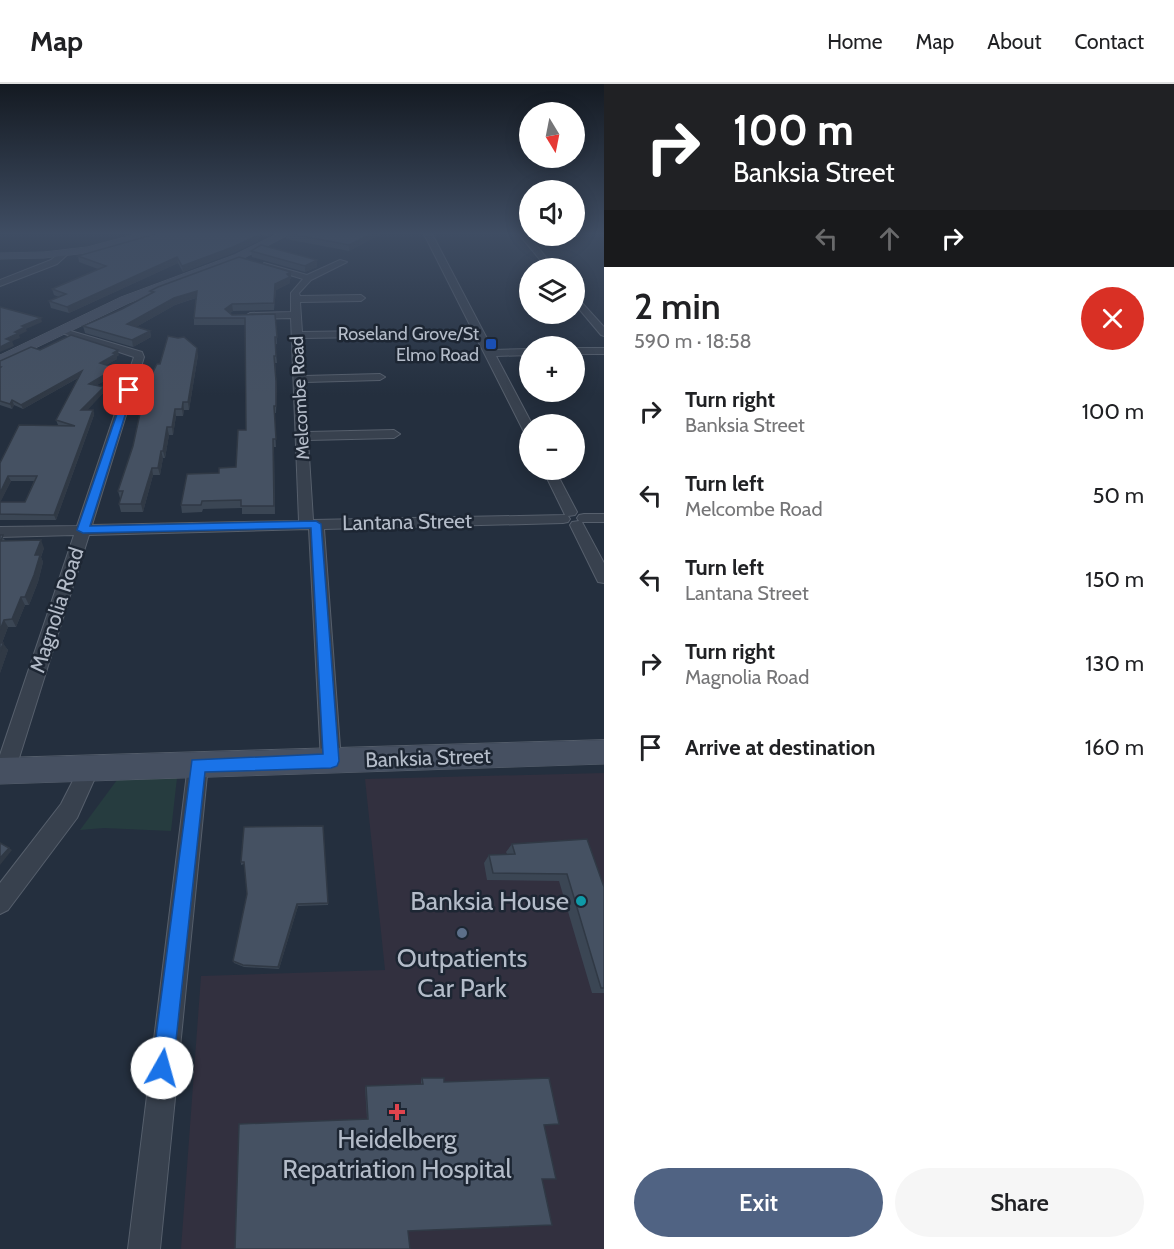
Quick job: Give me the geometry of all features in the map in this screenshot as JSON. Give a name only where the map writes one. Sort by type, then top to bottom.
[{"type":"street","points":[[0,362],[125,300],[161,286]]},
{"type":"street","points":[[300,286],[295,291],[295,299],[361,298]]},
{"type":"street","points":[[455,286],[521,414]]},
{"type":"street","name":"Melcombe Road","points":[[295,299],[302,436],[331,761]]},
{"type":"street","points":[[585,310],[604,333]]},
{"type":"street","points":[[244,316],[296,315]]},
{"type":"street","name":"Magnolia Road","points":[[2,771],[139,355],[61,331]]},
{"type":"street","points":[[297,335],[369,334]]},
{"type":"street","points":[[585,351],[604,351]]},
{"type":"street","points":[[490,353],[519,352]]},
{"type":"street","points":[[299,379],[380,377]]},
{"type":"street","points":[[302,436],[394,434]]},
{"type":"street","points":[[554,480],[604,578]]},
{"type":"street","name":"Lantana Street","points":[[0,531],[604,518]]},
{"type":"street","name":"Banksia Street","points":[[2,771],[604,752]]},
{"type":"street","points":[[144,1249],[198,765]]},
{"type":"street","points":[[0,902],[69,811],[89,768]]},
{"type":"shaded area","name":"Heidelberg Repatriation Hospital","points":[[604,773],[604,1249],[181,1249],[201,976],[385,970],[365,779]]},
{"type":"green space","points":[[177,778],[171,831],[104,828],[80,830],[117,780]]},
{"type":"building","points":[[58,286],[112,286],[67,307],[49,301],[66,294],[52,289]]},
{"type":"building","points":[[275,286],[274,303],[232,304],[225,309],[232,315],[275,314],[277,337],[275,337],[276,356],[274,356],[276,439],[273,439],[274,506],[241,506],[241,500],[202,501],[201,505],[181,505],[187,474],[219,473],[219,468],[236,467],[238,430],[246,430],[245,318],[194,318],[197,291],[174,298],[127,324],[150,331],[132,340],[83,326],[122,309],[154,292],[150,291],[158,287]]},
{"type":"building","points":[[0,307],[41,318],[22,326],[25,327],[15,332],[19,333],[6,339],[12,341],[0,347]]},
{"type":"building","points":[[71,335],[118,350],[113,353],[116,354],[100,363],[116,368],[89,384],[104,387],[81,410],[93,410],[54,515],[0,514],[0,502],[25,502],[37,476],[8,476],[0,493],[0,463],[19,425],[75,426],[56,420],[82,371],[21,405],[12,400],[10,404],[0,401],[0,361],[31,347],[40,350]]},
{"type":"building","points":[[168,336],[184,337],[197,348],[188,402],[183,402],[182,409],[175,409],[172,427],[167,427],[158,468],[152,468],[141,504],[119,504],[123,491],[118,491],[133,446],[144,395],[148,395],[153,372],[157,364],[160,364]]},
{"type":"building","points":[[0,535],[3,535],[1,541],[41,540],[35,555],[40,555],[25,597],[21,597],[12,619],[4,620],[0,630]]},
{"type":"building","points":[[323,826],[328,903],[297,904],[278,967],[243,965],[233,961],[247,894],[244,862],[241,862],[244,827]]},
{"type":"building","name":"Banksia House","points":[[587,839],[604,887],[604,988],[601,988],[567,874],[493,873],[489,855],[515,854],[512,844]]},
{"type":"building","points":[[0,843],[9,848],[0,858]]},
{"type":"building","points":[[422,1078],[444,1078],[444,1082],[549,1078],[559,1124],[544,1125],[556,1179],[542,1179],[552,1225],[408,1231],[410,1249],[235,1249],[239,1124],[368,1119],[366,1086],[423,1084]]},
{"type":"place","name":"Roseland Grove/St Elmo Road","points":[[491,344]]},
{"type":"place","name":"Banksia House","points":[[581,901]]},
{"type":"place","name":"Outpatients Car Park","points":[[462,933]]},
{"type":"place","name":"Heidelberg Repatriation Hospital","points":[[397,1112]]},
{"type":"route","points":[[129,390],[83,530],[316,524],[331,761],[198,765],[162,1068]]}]
